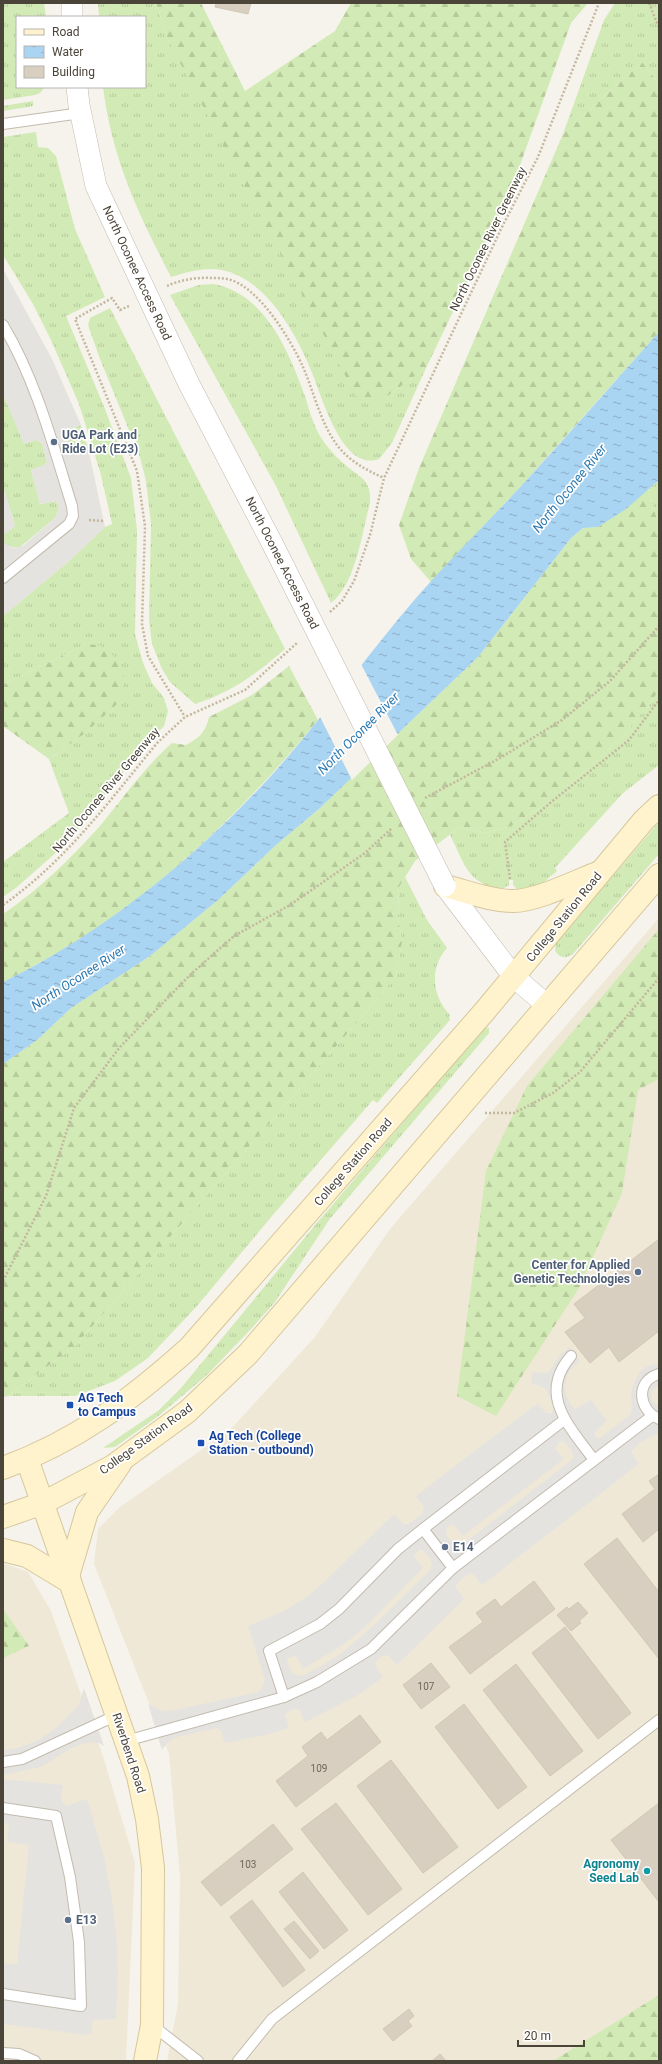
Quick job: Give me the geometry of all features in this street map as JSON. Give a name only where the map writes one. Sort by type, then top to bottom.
[{"type":"main road","name":"College Station Road","points":[[3,1468],[27,1459],[68,1439],[111,1413],[150,1383],[189,1348],[514,977],[644,820],[659,806]]},
{"type":"main road","points":[[444,886],[497,900],[514,901],[530,899],[601,872]]},
{"type":"main road","name":"College Station Road","points":[[3,1517],[43,1503],[112,1466],[187,1412],[248,1354],[659,875]]},
{"type":"main road","points":[[3,1550],[27,1556],[69,1579],[87,1512],[124,1458]]},
{"type":"main road","name":"Riverbend Road","points":[[27,1459],[138,1776],[147,1819],[154,1868],[152,2026],[145,2061]]},
{"type":"street","points":[[72,3],[72,16]]},
{"type":"street","name":"North Oconee Access Road","points":[[77,88],[96,186],[189,384],[272,543],[444,886],[514,977],[548,1006]]},
{"type":"lane","points":[[3,124],[81,113]]},
{"type":"lane","points":[[3,325],[26,374],[45,421],[72,506],[73,516],[69,524],[3,578]]},
{"type":"lane","points":[[570,1356],[559,1373],[556,1390],[558,1405],[564,1420],[594,1460]]},
{"type":"lane","points":[[126,1741],[284,1696],[317,1682],[371,1649],[453,1568],[594,1460],[655,1418],[646,1410],[642,1395],[643,1387],[648,1380],[659,1374]]},
{"type":"lane","points":[[284,1696],[269,1651],[320,1624],[339,1609],[398,1550],[423,1529],[564,1420]]},
{"type":"lane","points":[[423,1529],[453,1568]]},
{"type":"lane","points":[[3,1762],[22,1760],[117,1715]]},
{"type":"lane","points":[[238,2061],[272,2019],[659,1720]]},
{"type":"lane","points":[[3,1808],[56,1816],[70,1877],[79,1942],[81,2006],[3,1994]]},
{"type":"lane","points":[[152,2026],[198,2061]]},
{"type":"lane","points":[[3,2053],[19,2054],[35,2061]]},
{"type":"path","name":"North Oconee River Greenway","points":[[325,617],[342,601],[354,581],[370,535],[384,478],[501,229],[538,157],[599,3]]},
{"type":"path","points":[[649,3],[659,28]]},
{"type":"path","points":[[172,284],[206,278],[228,279],[263,303],[277,322],[299,358],[326,426],[337,445],[365,470],[384,478]]},
{"type":"path","points":[[128,306],[120,310],[112,298],[75,319],[137,471],[145,526],[142,624],[148,656],[185,717]]},
{"type":"path","points":[[420,802],[426,797],[500,758],[562,720],[610,681],[659,626]]},
{"type":"path","name":"North Oconee River Greenway","points":[[3,905],[26,889],[59,860],[87,830],[158,742],[185,717],[245,690],[303,638]]},
{"type":"path","points":[[510,886],[505,842],[550,803],[629,740],[659,700]]},
{"type":"path","points":[[3,1281],[46,1196],[74,1108],[120,1047],[191,974],[234,936],[290,905],[359,858],[398,823]]},
{"type":"path","points":[[483,1113],[514,1113],[553,1093],[580,1072],[659,978]]},
{"type":"shaded area","name":"UGA Park and Ride Lot (E23)","points":[[3,269],[52,359],[81,425],[68,430],[66,434],[73,455],[89,452],[105,527],[68,562],[3,616],[3,542],[14,548],[23,546],[56,517],[59,507],[56,501],[40,504],[31,470],[46,464],[47,462],[42,443],[36,440],[24,444],[3,394]]},
{"type":"shaded area","points":[[3,486],[15,526],[3,535]]},
{"type":"shaded area","points":[[659,918],[659,2061],[167,2061],[178,2004],[180,1876],[169,1754],[94,1564],[98,1529],[120,1507],[230,1430],[315,1337],[390,1229]]},
{"type":"shaded area","name":"E14","points":[[570,1347],[580,1361],[572,1368],[567,1376],[565,1385],[566,1395],[571,1405],[576,1409],[591,1400],[607,1421],[595,1432],[595,1436],[600,1438],[630,1415],[632,1408],[631,1395],[633,1385],[639,1373],[646,1367],[659,1362],[659,1384],[651,1392],[652,1401],[659,1407],[659,1433],[641,1442],[631,1452],[639,1464],[482,1585],[471,1573],[465,1576],[455,1586],[464,1599],[397,1665],[388,1655],[382,1656],[377,1660],[375,1665],[383,1677],[358,1695],[305,1722],[299,1709],[290,1710],[285,1715],[289,1728],[265,1735],[225,1743],[221,1730],[217,1728],[177,1737],[169,1741],[162,1750],[148,1704],[163,1711],[175,1710],[258,1692],[262,1689],[265,1680],[248,1626],[282,1612],[307,1597],[394,1514],[403,1524],[409,1524],[423,1513],[424,1507],[416,1496],[538,1403],[546,1413],[552,1413],[553,1408],[547,1390],[541,1386],[531,1384],[533,1372],[549,1372],[559,1356]],"holes":[[[564,1441],[572,1451],[573,1458],[568,1463],[463,1544],[452,1542],[446,1535],[447,1527],[454,1525],[463,1536],[564,1459],[555,1449],[559,1442]],[[419,1550],[423,1550],[430,1559],[432,1564],[430,1570],[373,1626],[343,1652],[325,1664],[304,1675],[298,1676],[292,1673],[287,1662],[288,1658],[296,1656],[303,1669],[346,1643],[366,1626],[423,1568],[414,1556]]]},
{"type":"shaded area","points":[[3,1563],[28,1572],[51,1611],[102,1753],[135,1863],[126,2061],[3,2061]]},
{"type":"shaded area","points":[[84,1688],[104,1746],[99,1743],[90,1742],[71,1748],[41,1767],[3,1775],[3,1750],[17,1748],[37,1741],[56,1728],[79,1705]]},
{"type":"shaded area","name":"E13","points":[[3,1779],[63,1785],[61,1800],[66,1806],[87,1799],[104,1857],[112,1899],[117,1941],[118,1974],[116,2019],[93,2020],[91,2033],[87,2035],[3,2024],[3,1963],[17,1964],[29,1845],[7,1842],[9,1825],[3,1820]]},
{"type":"green space","points":[[3,3],[44,3],[46,16],[16,16],[16,88],[44,88],[40,93],[35,95],[3,100]]},
{"type":"green space","points":[[98,3],[156,3],[168,40],[386,397],[426,368],[392,443],[379,459],[366,460],[354,454],[343,443],[334,428],[308,362],[297,340],[275,307],[252,284],[233,273],[216,269],[190,272],[171,277],[137,208],[128,185],[113,138],[103,88],[146,88],[146,16],[99,16]]},
{"type":"green space","points":[[156,3],[201,3],[245,91],[335,31],[351,3],[588,3],[571,23],[510,193],[426,368],[386,397],[357,398],[168,40]]},
{"type":"green space","points":[[615,3],[659,3],[659,84],[642,62],[563,134],[604,20]]},
{"type":"green space","points":[[642,62],[659,84],[659,332],[522,485],[431,582],[411,559],[399,525],[419,468],[563,134]]},
{"type":"green space","points":[[33,101],[33,106],[3,111],[3,106]]},
{"type":"green space","points":[[36,132],[38,147],[48,148],[56,156],[75,229],[105,297],[66,316],[105,409],[131,478],[137,530],[135,634],[143,663],[152,683],[164,698],[168,711],[164,726],[137,755],[67,843],[17,887],[3,897],[3,862],[69,813],[49,759],[84,734],[86,644],[3,685],[3,616],[68,562],[105,527],[112,524],[101,475],[79,404],[51,340],[33,304],[3,255],[3,137]]},
{"type":"green space","points":[[213,284],[231,290],[247,299],[261,312],[283,344],[299,379],[313,421],[320,436],[333,454],[363,479],[369,488],[370,503],[357,557],[347,583],[340,594],[331,603],[276,486],[170,295],[199,285]]},
{"type":"green space","points":[[110,308],[285,649],[254,674],[232,688],[195,704],[170,682],[162,669],[152,644],[149,619],[151,524],[146,481],[140,457],[100,359],[88,325],[90,318]]},
{"type":"green space","points":[[3,394],[24,443],[36,440],[42,443],[47,462],[43,466],[31,470],[40,504],[56,501],[59,507],[56,517],[19,548],[7,546],[3,542],[4,534],[15,526],[3,486]]},
{"type":"green space","points":[[81,425],[89,452],[75,456],[71,453],[66,434],[68,430]]},
{"type":"green space","points":[[659,480],[659,527],[648,488]]},
{"type":"green space","points":[[648,488],[659,527],[659,691],[623,736],[557,797],[511,826],[486,833],[460,827],[415,861],[399,887],[398,917],[402,942],[396,975],[373,1004],[76,1345],[8,1396],[3,1397],[3,1064],[37,1040],[71,1008],[150,956],[218,900],[276,845],[320,808],[478,657],[571,538],[583,528],[598,527],[625,509]]},
{"type":"green space","points":[[86,644],[102,647],[112,654],[115,659],[125,679],[117,704],[84,734],[49,759],[3,726],[3,685]]},
{"type":"green space","points":[[289,666],[318,720],[285,759],[250,797],[213,833],[175,868],[134,901],[92,931],[49,958],[3,982],[3,914],[42,884],[77,850],[100,826],[143,773],[172,743],[186,745],[195,740],[204,731],[209,717],[252,695]]},
{"type":"green space","points":[[659,691],[659,765],[622,794],[555,868],[557,871],[543,883],[519,891],[513,885],[513,880],[509,880],[509,885],[501,890],[489,887],[473,877],[450,835],[460,827],[486,833],[511,826],[557,797],[623,736]]},
{"type":"green space","points":[[659,822],[659,854],[573,954],[568,957],[559,955],[555,951],[556,943]]},
{"type":"green space","points":[[405,877],[427,920],[447,948],[437,964],[435,982],[439,999],[450,1015],[450,1020],[377,1103],[373,1100],[272,1216],[197,1306],[148,1358],[115,1381],[75,1396],[8,1396],[76,1345],[373,1004],[396,975],[402,942],[398,917],[399,887]]},
{"type":"green space","points":[[659,929],[659,1079],[638,1090],[622,1193],[579,1288],[496,1416],[457,1396],[486,1171],[527,1086]]},
{"type":"green space","points":[[485,1027],[489,1028],[489,1033],[329,1220],[275,1302],[253,1327],[207,1375],[157,1417],[115,1447],[103,1448],[159,1410],[181,1388],[316,1224]]},
{"type":"green space","points":[[3,1609],[29,1646],[3,1658]]},
{"type":"green space","points":[[659,1995],[659,2061],[553,2061]]},
{"type":"water","name":"North Oconee River","points":[[659,332],[659,480],[626,509],[598,527],[583,528],[571,538],[478,657],[320,808],[276,845],[218,900],[150,956],[71,1008],[37,1040],[3,1064],[3,982],[76,942],[111,918],[178,865],[240,808],[269,778],[307,734],[416,598],[522,485]]},
{"type":"pier","points":[[361,664],[398,735],[352,780],[319,715]]},
{"type":"building","points":[[216,3],[251,3],[248,14],[215,7]]},
{"type":"building","name":"Center for Applied Genetic Technologies","points":[[659,1239],[659,1331],[619,1362],[609,1347],[590,1363],[565,1332],[585,1318],[574,1304]]},
{"type":"building","points":[[659,1474],[659,1529],[643,1542],[622,1514],[655,1489],[649,1481]]},
{"type":"building","points":[[617,1538],[659,1592],[659,1659],[584,1564]]},
{"type":"building","points":[[534,1581],[555,1609],[470,1674],[449,1647],[483,1622],[476,1613],[495,1599],[501,1607]]},
{"type":"building","points":[[578,1602],[588,1613],[579,1621],[581,1623],[571,1631],[557,1615],[567,1607],[569,1609]]},
{"type":"building","points":[[565,1627],[631,1713],[598,1739],[532,1653]]},
{"type":"building","points":[[431,1663],[450,1687],[421,1709],[403,1685]]},
{"type":"building","points":[[516,1664],[583,1751],[550,1776],[483,1690]]},
{"type":"building","points":[[464,1704],[527,1787],[498,1809],[435,1727]]},
{"type":"building","points":[[360,1715],[381,1742],[296,1807],[276,1781],[308,1756],[302,1747],[321,1732],[327,1740]]},
{"type":"building","points":[[391,1760],[458,1847],[423,1873],[357,1786]]},
{"type":"building","points":[[336,1803],[402,1889],[368,1915],[301,1829]]},
{"type":"building","name":"Agronomy Seed Lab","points":[[659,1803],[659,1902],[611,1840]]},
{"type":"building","points":[[273,1824],[293,1849],[221,1906],[201,1882]]},
{"type":"building","points":[[303,1872],[348,1930],[324,1949],[279,1892]]},
{"type":"building","points":[[252,1900],[305,1970],[283,1987],[230,1917]]},
{"type":"building","points":[[294,1921],[319,1951],[310,1959],[284,1929]]},
{"type":"building","points":[[409,2009],[414,2016],[408,2021],[412,2026],[393,2041],[383,2029]]},
{"type":"building","points":[[440,2054],[446,2061],[432,2061]]},
{"type":"place","name":"UGA Park and Ride Lot (E23)","points":[[54,442]]},
{"type":"place","name":"Center for Applied Genetic Technologies","points":[[638,1272]]},
{"type":"place","name":"AG Tech to Campus","points":[[70,1405]]},
{"type":"place","name":"Ag Tech (College Station - outbound)","points":[[201,1443]]},
{"type":"place","name":"E14","points":[[445,1547]]},
{"type":"place","name":"Agronomy Seed Lab","points":[[647,1871]]},
{"type":"place","name":"E13","points":[[68,1920]]}]
